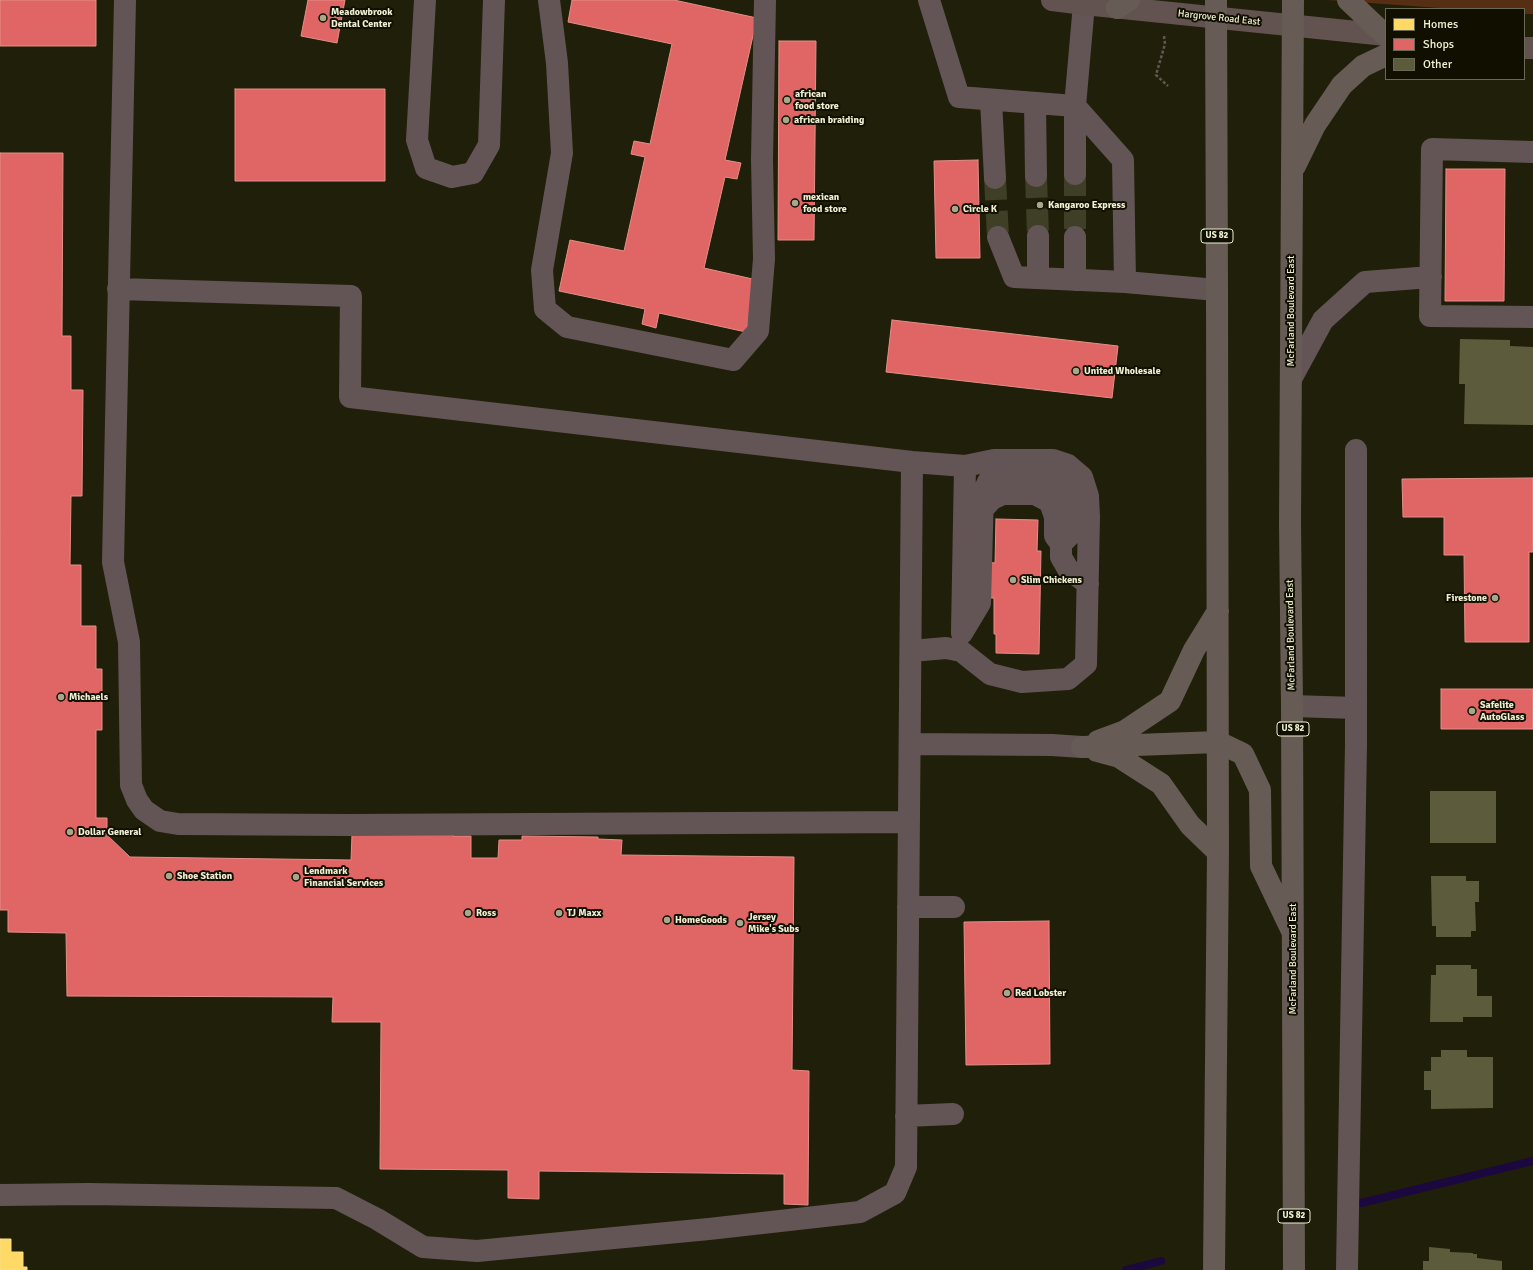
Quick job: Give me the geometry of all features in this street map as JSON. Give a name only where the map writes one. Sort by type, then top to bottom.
[{"type":"highway","name":"McFarland Boulevard East","points":[[1293,0],[1290,523],[1294,935],[1294,1270]]},
{"type":"highway","points":[[1348,0],[1385,41]]},
{"type":"highway","name":"US 82","points":[[1214,1270],[1218,852],[1218,290],[1216,8]]},
{"type":"highway","points":[[1292,173],[1315,125],[1342,85],[1385,43]]},
{"type":"highway","points":[[1082,747],[1125,731],[1170,701],[1194,650],[1218,611]]},
{"type":"highway","points":[[1082,747],[1218,742],[1243,754],[1260,790],[1261,866],[1294,935]]},
{"type":"highway","points":[[1082,747],[1119,757],[1161,784],[1190,824],[1218,852]]},
{"type":"main road","name":"Hargrove Road East","points":[[1052,0],[1084,4],[1123,4],[1161,12],[1216,8],[1292,26],[1385,42]]},
{"type":"street","points":[[125,0],[113,562],[129,642],[131,785],[136,800],[144,810],[160,821],[178,824],[348,825],[908,822]]},
{"type":"street","points":[[425,0],[417,140],[426,168],[452,177],[473,172],[489,145],[494,0]]},
{"type":"street","points":[[549,0],[557,63],[562,153],[542,270],[545,309],[567,327],[732,360],[758,331],[764,266],[762,159],[766,0]]},
{"type":"street","points":[[929,0],[959,97],[1075,106],[1123,160],[1125,282]]},
{"type":"street","points":[[1075,174],[1075,106],[1084,4]]},
{"type":"street","points":[[990,100],[995,178]]},
{"type":"street","points":[[1035,103],[1036,176]]},
{"type":"street","points":[[1529,152],[1432,149],[1430,316],[1533,317]]},
{"type":"street","points":[[1038,236],[1038,278]]},
{"type":"street","points":[[998,237],[1014,277],[1125,282],[1218,290]]},
{"type":"street","points":[[1075,237],[1075,280]]},
{"type":"street","points":[[1291,379],[1323,320],[1365,282],[1431,277]]},
{"type":"street","points":[[118,289],[351,296],[350,397],[912,462],[965,466],[994,460],[1053,460],[1068,465],[1082,477],[1088,496],[1086,664],[1068,678],[1022,682],[990,674],[962,642],[965,466]]},
{"type":"street","points":[[1347,1270],[1356,708],[1356,450]]},
{"type":"street","points":[[0,1195],[89,1194],[336,1198],[377,1219],[423,1247],[477,1251],[860,1212],[895,1193],[906,1166],[912,462]]},
{"type":"street","points":[[911,651],[946,648],[962,642],[980,603],[982,510],[992,499],[1003,494],[1035,494],[1050,502],[1055,517],[1055,536],[1061,544],[1061,557],[1068,570],[1088,584]]},
{"type":"street","points":[[1292,706],[1356,708]]},
{"type":"street","points":[[910,744],[1052,745],[1082,747]]},
{"type":"street","points":[[908,906],[954,906]]},
{"type":"street","points":[[906,1116],[953,1114]]},
{"type":"path","points":[[1161,12],[1165,44],[1156,75],[1168,86]]},
{"type":"shaded area","points":[[1327,0],[1533,0],[1533,14],[1525,14],[1525,8],[1440,8]]},
{"type":"building: Homes","points":[[0,1239],[11,1239],[11,1252],[23,1252],[23,1267],[27,1267],[27,1270],[0,1270]]},
{"type":"building: Shops","points":[[0,0],[96,0],[96,46],[0,46]]},
{"type":"building: Shops","name":"Meadowbrook Dental Center","points":[[308,0],[345,0],[337,43],[301,36]]},
{"type":"building: Shops","points":[[572,0],[674,0],[757,18],[725,160],[741,163],[737,179],[725,177],[704,268],[757,280],[746,332],[659,313],[656,328],[642,324],[645,309],[559,291],[570,240],[624,251],[645,157],[631,154],[634,141],[650,144],[672,44],[568,22]]},
{"type":"building: Shops","points":[[779,41],[816,41],[814,240],[778,240]]},
{"type":"building: Shops","points":[[235,89],[385,89],[385,181],[235,181]]},
{"type":"building: Shops","points":[[0,153],[63,153],[62,336],[71,336],[71,390],[83,390],[82,496],[71,496],[70,565],[81,565],[81,626],[96,626],[96,669],[102,669],[102,730],[96,730],[96,818],[107,818],[107,835],[130,857],[351,860],[352,835],[453,833],[453,836],[471,836],[471,858],[498,858],[499,840],[522,840],[522,836],[598,837],[598,839],[622,840],[621,855],[794,857],[792,1070],[809,1071],[808,1205],[784,1204],[784,1174],[539,1171],[539,1199],[508,1198],[508,1170],[380,1169],[381,1022],[332,1022],[333,997],[67,996],[66,933],[8,932],[8,910],[0,910]]},
{"type":"building: Shops","points":[[978,160],[980,258],[936,258],[934,161]]},
{"type":"building: Shops","points":[[1446,169],[1505,169],[1504,301],[1445,301]]},
{"type":"building: Shops","points":[[892,320],[1118,346],[1112,398],[886,372]]},
{"type":"building: Shops","points":[[1533,478],[1533,552],[1529,552],[1529,642],[1465,642],[1464,555],[1444,555],[1444,517],[1403,517],[1402,479]]},
{"type":"building: Shops","name":"Slim Chickens","points":[[996,519],[1038,520],[1037,551],[1041,551],[1039,654],[996,653],[996,634],[994,634],[994,598],[986,598],[986,562],[995,563]]},
{"type":"building: Shops","points":[[1441,689],[1533,689],[1533,729],[1441,729]]},
{"type":"building: Shops","name":"Red Lobster","points":[[1049,921],[1050,1064],[966,1065],[964,922]]},
{"type":"building: Other","points":[[1460,339],[1510,340],[1510,346],[1533,347],[1533,425],[1464,424],[1465,384],[1459,384]]},
{"type":"building: Other","points":[[1430,791],[1496,791],[1496,843],[1430,843]]},
{"type":"building: Other","points":[[1431,876],[1466,876],[1466,881],[1479,881],[1479,902],[1475,902],[1476,931],[1471,931],[1471,937],[1436,937],[1436,926],[1432,926]]},
{"type":"building: Other","points":[[1436,965],[1471,965],[1471,969],[1477,969],[1477,996],[1492,996],[1492,1017],[1463,1017],[1463,1022],[1430,1022],[1431,975],[1436,975]]},
{"type":"building: Other","points":[[1441,1050],[1467,1050],[1467,1057],[1493,1057],[1493,1108],[1431,1109],[1431,1090],[1424,1090],[1424,1071],[1431,1071],[1431,1057],[1441,1057]]},
{"type":"building: Other","points":[[1429,1247],[1450,1249],[1450,1252],[1473,1253],[1477,1254],[1477,1258],[1502,1261],[1502,1270],[1423,1270],[1423,1261],[1429,1261]]},
{"type":"waterway","points":[[1361,1203],[1533,1161]]},
{"type":"waterway","points":[[1126,1270],[1161,1261]]},
{"type":"tunnel","points":[[1075,174],[1075,237]]},
{"type":"tunnel","points":[[1036,176],[1038,236]]},
{"type":"tunnel","points":[[995,178],[998,237]]},
{"type":"place","name":"Meadowbrook Dental Center","points":[[323,18]]},
{"type":"place","name":"african food store","points":[[787,100]]},
{"type":"place","name":"african braiding","points":[[786,120]]},
{"type":"place","name":"mexican food store","points":[[795,203]]},
{"type":"place","name":"Kangaroo Express","points":[[1040,205]]},
{"type":"place","name":"Circle K","points":[[955,209]]},
{"type":"place","name":"United Wholesale","points":[[1076,371]]},
{"type":"place","name":"Slim Chickens","points":[[1013,580]]},
{"type":"place","name":"Firestone","points":[[1495,598]]},
{"type":"place","name":"Michaels","points":[[61,697]]},
{"type":"place","name":"Safelite AutoGlass","points":[[1472,711]]},
{"type":"place","name":"Dollar General","points":[[70,832]]},
{"type":"place","name":"Shoe Station","points":[[169,876]]},
{"type":"place","name":"Lendmark Financial Services","points":[[296,877]]},
{"type":"place","name":"Ross","points":[[468,913]]},
{"type":"place","name":"TJ Maxx","points":[[559,913]]},
{"type":"place","name":"HomeGoods","points":[[667,920]]},
{"type":"place","name":"Jersey Mike's Subs","points":[[740,923]]},
{"type":"place","name":"Red Lobster","points":[[1007,993]]}]
